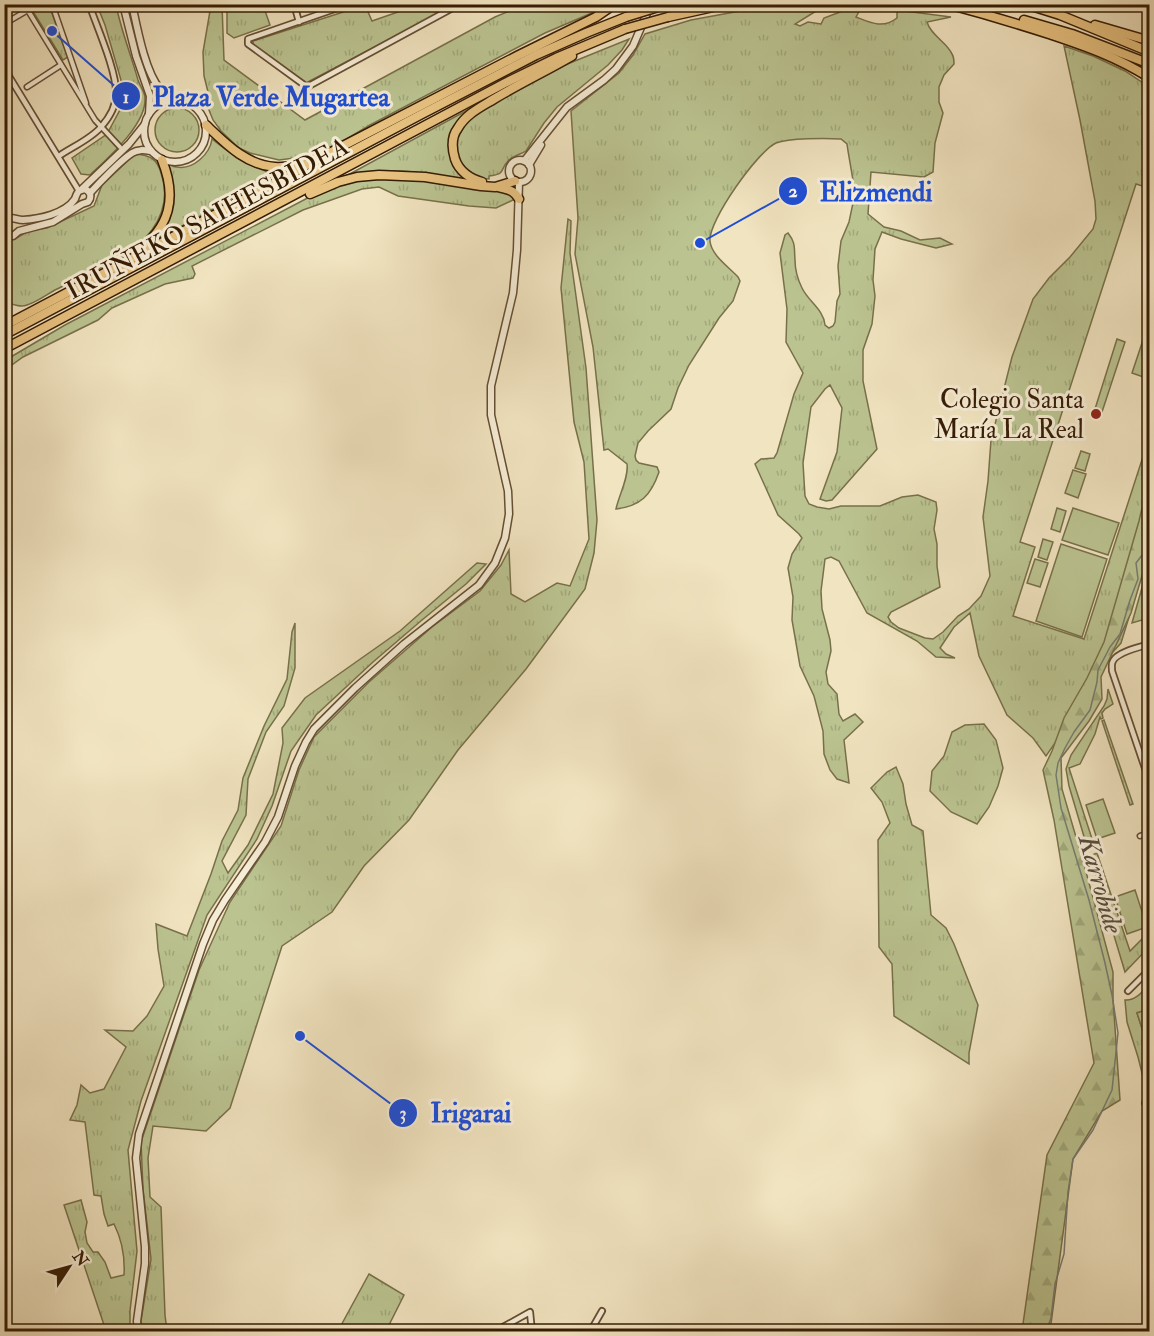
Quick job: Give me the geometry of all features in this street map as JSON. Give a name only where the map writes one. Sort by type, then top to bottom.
[{"type":"highway","points":[[4,326],[310,163],[596,17],[615,4]]},
{"type":"highway","name":"IRUÑEKO SAIHESBIDEA","points":[[4,336],[536,55],[613,21],[668,4]]},
{"type":"highway","name":"IRUÑEKO SAIHESBIDEA","points":[[4,350],[556,58],[625,29],[728,4]]},
{"type":"highway","points":[[947,4],[1008,20],[1096,50],[1131,65],[1149,78]]},
{"type":"highway","points":[[954,4],[990,10],[1072,34],[1149,64]]},
{"type":"highway","points":[[1025,4],[1149,41]]},
{"type":"highway","points":[[1060,15],[1149,52]]},
{"type":"highway","points":[[573,28],[613,21]]},
{"type":"highway","points":[[517,179],[491,183],[469,177],[458,166],[453,151],[453,137],[457,128],[465,118],[487,103],[609,36]]},
{"type":"highway","points":[[1071,41],[1122,66],[1149,84]]},
{"type":"highway","points":[[206,125],[230,149],[250,161],[275,167],[310,163]]},
{"type":"highway","points":[[109,271],[117,263],[144,246],[155,235],[165,218],[169,206],[170,187],[162,160]]},
{"type":"highway","points":[[233,228],[262,218],[319,189],[357,177],[379,175],[424,177],[512,190],[519,199]]},
{"type":"highway","points":[[497,187],[517,179]]},
{"type":"street","points":[[24,4],[90,112],[101,128],[120,147]]},
{"type":"street","points":[[52,4],[90,112]]},
{"type":"street","points":[[58,156],[101,128],[115,103],[117,92],[111,66],[88,4]]},
{"type":"street","points":[[123,4],[136,56],[150,96],[149,115]]},
{"type":"street","points":[[132,4],[145,59],[154,80],[161,90],[196,108],[206,125],[206,136],[197,154],[188,159],[178,162],[162,160],[151,151],[146,142],[145,124]]},
{"type":"street","points":[[294,4],[299,22]]},
{"type":"street","points":[[327,4],[330,11]]},
{"type":"street","points":[[349,4],[248,39],[248,44],[307,87],[460,4]]},
{"type":"street","points":[[527,163],[567,107],[616,69],[633,46],[651,4]]},
{"type":"street","points":[[4,24],[28,10]]},
{"type":"street","points":[[27,87],[61,65]]},
{"type":"street","points":[[4,69],[80,190],[90,193]]},
{"type":"street","points":[[5,219],[11,217],[17,220],[43,218],[63,208],[76,198],[80,190],[129,144],[156,107],[176,100],[187,102]]},
{"type":"street","points":[[4,234],[13,236],[19,231],[53,222],[88,202],[90,193],[132,153],[142,150],[151,151]]},
{"type":"street","points":[[138,1332],[136,1321],[145,1264],[136,1158],[139,1134],[213,920],[265,842],[278,817],[295,766],[314,729],[404,644],[479,585],[495,563],[505,538],[509,514],[508,491],[491,415],[490,400],[493,376],[513,293],[519,199],[517,179],[509,170],[517,161],[527,163],[531,174],[517,179]]},
{"type":"street","points":[[517,179],[519,219]]},
{"type":"street","points":[[76,198],[82,204]]},
{"type":"street","points":[[17,220],[19,231]]},
{"type":"street","points":[[1149,644],[1118,655],[1112,663],[1112,671],[1149,783]]},
{"type":"street","points":[[1140,836],[1149,832]]},
{"type":"street","points":[[1128,991],[1149,969]]},
{"type":"street","points":[[494,1332],[530,1311],[532,1332]]},
{"type":"street","points":[[590,1332],[602,1311]]},
{"type":"green space","points":[[29,5],[49,5],[68,57],[63,60]]},
{"type":"green space","points":[[97,5],[116,5],[145,98],[140,119],[133,130],[90,175],[81,174],[72,158],[107,134],[122,106],[121,80]]},
{"type":"green space","points":[[211,5],[222,5],[224,60],[305,120],[495,17],[524,5],[603,5],[594,12],[545,33],[370,125],[335,146],[310,156],[279,160],[239,148],[213,120],[207,105],[210,100],[204,76],[203,52]]},
{"type":"green space","points":[[227,5],[263,5],[270,25],[234,38],[227,33]]},
{"type":"green space","points":[[365,5],[372,21],[418,5],[455,5],[306,83],[253,46],[253,41]]},
{"type":"green space","points":[[808,5],[809,9],[819,6],[821,8],[795,24],[800,26],[808,22],[821,24],[824,18],[840,12],[837,5],[862,6],[856,17],[877,24],[887,23],[897,18],[897,10],[951,17],[927,22],[932,31],[950,50],[954,62],[944,75],[939,87],[939,102],[943,113],[935,143],[933,172],[924,177],[871,172],[868,214],[884,227],[901,231],[920,240],[940,238],[952,244],[936,248],[882,232],[875,249],[873,280],[875,296],[872,324],[863,350],[863,381],[877,449],[832,500],[820,499],[837,452],[842,408],[830,385],[811,407],[803,463],[805,496],[809,504],[817,507],[829,509],[841,506],[880,506],[902,497],[918,495],[936,502],[934,529],[940,587],[891,612],[888,617],[899,628],[925,638],[933,639],[969,609],[981,596],[990,576],[983,517],[991,440],[1012,357],[1033,299],[1093,229],[1096,219],[1095,201],[1064,46],[1125,71],[1149,87],[1149,188],[1136,184],[1020,542],[1035,547],[1013,616],[1084,639],[1149,438],[1149,552],[1121,643],[1112,653],[1082,704],[1046,756],[1033,738],[1007,715],[979,656],[970,613],[954,627],[940,648],[955,658],[936,657],[917,641],[867,613],[839,561],[831,557],[825,559],[821,591],[822,609],[831,651],[826,672],[828,684],[837,694],[839,714],[843,721],[855,714],[863,722],[844,740],[849,783],[837,779],[830,770],[824,754],[823,731],[814,696],[800,666],[792,620],[793,597],[788,568],[792,554],[802,538],[778,515],[755,464],[761,459],[774,458],[777,453],[794,394],[803,373],[786,342],[787,309],[780,253],[785,235],[788,233],[793,243],[796,271],[802,288],[819,310],[825,325],[829,328],[835,322],[840,294],[838,266],[841,241],[849,222],[854,186],[847,144],[841,139],[798,139],[776,143],[758,159],[725,203],[717,218],[710,241],[717,256],[740,281],[733,301],[719,318],[689,365],[671,409],[638,443],[636,460],[639,463],[657,467],[659,472],[652,487],[638,502],[616,509],[625,480],[627,464],[608,449],[604,450],[593,347],[575,254],[578,218],[571,111],[619,73],[645,34],[691,20],[751,9]]},
{"type":"green space","points":[[629,39],[608,65],[557,107],[526,151],[510,159],[501,173],[489,176],[489,179],[469,174],[457,153],[457,137],[463,125],[476,113],[565,65]]},
{"type":"green space","points":[[475,106],[459,119],[448,146],[452,158],[469,181],[423,173],[392,171],[346,176]]},
{"type":"green space","points":[[177,108],[192,115],[199,130],[192,145],[177,152],[162,145],[155,130],[162,115]]},
{"type":"green space","points":[[212,139],[240,159],[271,173],[271,177],[160,238],[157,237],[173,186],[168,164],[183,167],[195,163],[208,150]]},
{"type":"green space","points":[[135,154],[145,155],[155,161],[163,180],[164,203],[152,230],[133,249],[120,257],[34,302],[22,306],[5,302],[8,290],[5,284],[4,238],[15,239],[28,231],[47,228],[94,206],[102,185]]},
{"type":"green space","points":[[361,180],[427,181],[506,191],[515,199],[496,208],[398,196],[379,187],[362,189],[303,210],[192,266],[195,274],[193,278],[165,284],[112,308],[98,320],[23,357],[5,370],[4,361],[65,325],[319,192]]},
{"type":"green space","points":[[568,219],[571,221],[570,253],[586,368],[597,520],[594,553],[585,589],[526,669],[458,750],[409,820],[364,866],[332,912],[282,946],[230,1108],[206,1131],[153,1126],[148,1158],[150,1197],[161,1207],[167,1331],[143,1331],[141,1321],[151,1259],[143,1189],[141,1142],[199,970],[230,902],[281,826],[299,770],[314,737],[369,682],[432,627],[480,591],[501,565],[509,550],[511,594],[525,602],[557,583],[570,586],[589,539],[584,462],[574,422],[561,288]]},
{"type":"green space","points":[[1149,334],[1149,379],[1132,373],[1143,340]]},
{"type":"green space","points":[[1117,339],[1125,342],[1102,412],[1095,409]]},
{"type":"green space","points":[[1081,451],[1090,454],[1085,471],[1075,468]]},
{"type":"green space","points":[[1073,470],[1086,474],[1078,498],[1065,493]]},
{"type":"green space","points":[[1149,478],[1149,552],[1131,613],[1101,677],[1102,699],[1089,721],[1061,758],[1062,789],[1113,972],[1120,1100],[1102,1111],[1073,1159],[1050,1331],[1022,1331],[1047,1155],[1094,1063],[1054,820],[1043,770],[1064,718],[1104,642]]},
{"type":"green space","points":[[1057,508],[1066,511],[1060,532],[1051,529]]},
{"type":"green space","points":[[1073,508],[1119,523],[1108,555],[1062,540]]},
{"type":"green space","points":[[1043,539],[1053,542],[1047,560],[1038,557]]},
{"type":"green space","points":[[1061,544],[1107,559],[1082,637],[1036,621]]},
{"type":"green space","points":[[1035,559],[1048,563],[1040,587],[1027,583]]},
{"type":"green space","points":[[477,563],[486,564],[316,715],[291,751],[272,806],[257,839],[207,915],[141,1101],[128,1150],[137,1251],[130,1331],[106,1331],[64,1205],[81,1200],[87,1222],[85,1232],[87,1243],[93,1252],[98,1252],[105,1262],[111,1278],[124,1275],[122,1249],[114,1224],[108,1226],[101,1196],[94,1195],[85,1122],[70,1120],[77,1105],[81,1085],[90,1093],[104,1089],[126,1047],[105,1030],[133,1031],[147,1016],[164,986],[156,924],[187,936],[222,841],[238,810],[243,778],[264,726],[287,679],[295,623],[295,668],[284,706],[266,732],[248,779],[246,815],[222,861],[228,873],[248,845],[273,794],[283,743],[282,728],[305,698],[400,631]]},
{"type":"green space","points":[[1149,563],[1149,618],[1132,623]]},
{"type":"green space","points":[[1108,689],[1113,704],[1102,713],[1103,718],[1100,717],[1095,734],[1080,764],[1069,768],[1095,848],[1088,850],[1066,769],[1071,755],[1104,706]]},
{"type":"green space","points":[[1104,720],[1133,804],[1130,805],[1102,721]]},
{"type":"green space","points":[[984,724],[996,740],[1003,768],[989,807],[977,824],[951,812],[930,791],[932,771],[944,756],[952,732],[965,725]]},
{"type":"green space","points":[[896,767],[903,784],[912,825],[923,831],[931,915],[946,928],[978,1005],[969,1064],[894,1016],[892,964],[879,947],[878,840],[890,823],[882,802],[871,788],[887,772]]},
{"type":"green space","points":[[1103,799],[1115,833],[1097,839],[1086,805]]},
{"type":"green space","points":[[1097,853],[1130,951],[1149,932],[1149,947],[1125,972],[1090,856]]},
{"type":"green space","points":[[1135,890],[1147,927],[1127,934],[1115,897]]},
{"type":"green space","points":[[1149,984],[1149,1009],[1137,1013],[1149,1050],[1148,1097],[1127,1022],[1125,1000],[1136,997]]},
{"type":"green space","points":[[1150,1009],[1149,1050],[1137,1013]]},
{"type":"green space","points":[[369,1274],[404,1295],[386,1331],[338,1331]]},
{"type":"waterway","name":"Karrobide","points":[[1046,1332],[1051,1318],[1055,1284],[1064,1254],[1068,1192],[1073,1159],[1093,1130],[1112,1090],[1118,1033],[1105,963],[1089,900],[1061,808],[1056,775],[1058,763],[1065,748],[1090,710],[1098,670],[1120,634],[1138,579],[1136,563],[1149,546],[1150,527]]},
{"type":"place","name":"Plaza Verde Mugartea","points":[[52,31]]},
{"type":"place","name":"Elizmendi","points":[[700,243]]},
{"type":"place","name":"Colegio Santa María La Real","points":[[1096,414]]},
{"type":"place","name":"Irigarai","points":[[300,1036]]}]
